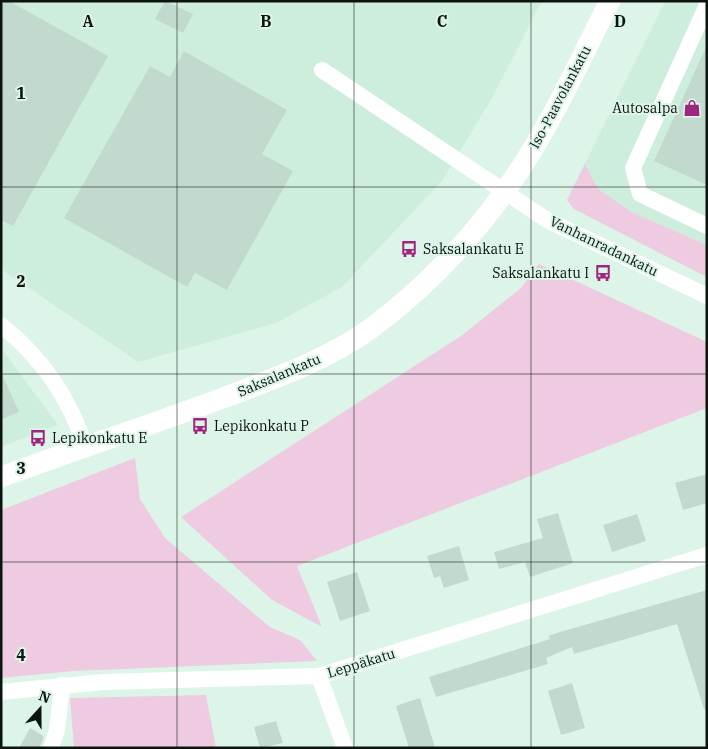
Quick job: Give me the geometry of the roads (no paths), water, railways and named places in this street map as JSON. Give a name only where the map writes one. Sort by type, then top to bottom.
[{"type":"main road","name":"Iso-Paavolankatu","points":[[505,190],[537,143],[610,1]]},
{"type":"main road","name":"Saksalankatu","points":[[1,477],[253,386],[325,356],[369,330],[428,282],[477,227],[505,190]]},
{"type":"street","points":[[707,5],[633,168],[640,194],[707,226]]},
{"type":"street","name":"Vanhanradankatu","points":[[322,70],[468,169],[505,190],[546,220],[707,296]]},
{"type":"street","points":[[1,325],[18,339],[45,368],[77,419],[85,447]]},
{"type":"street","name":"Leppäkatu","points":[[1,692],[103,682],[319,676],[707,555]]},
{"type":"street","points":[[319,676],[345,748]]},
{"type":"street","points":[[51,748],[57,730],[62,685]]},
{"type":"place","name":"Autosalpa","points":[[692,108]]},
{"type":"place","name":"Saksalankatu E","points":[[409,249]]},
{"type":"place","name":"Saksalankatu I","points":[[603,273]]},
{"type":"place","name":"Lepikonkatu P","points":[[200,426]]},
{"type":"place","name":"Lepikonkatu E","points":[[38,438]]}]
